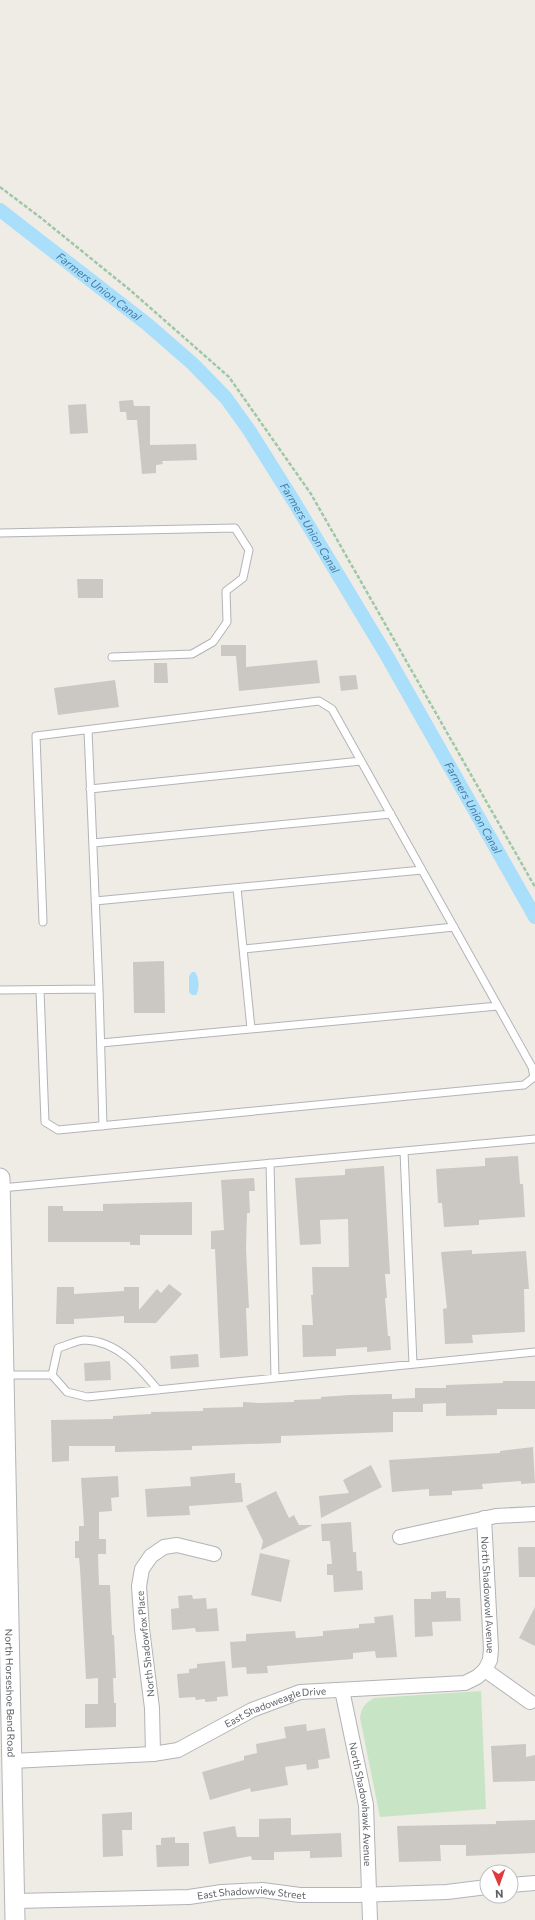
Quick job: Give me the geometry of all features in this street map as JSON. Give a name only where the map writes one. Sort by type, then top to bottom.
[{"type":"street","name":"North Horseshoe Bend Road","points":[[0,1178],[15,1920]]},
{"type":"street","points":[[400,1537],[484,1518],[535,1514]]},
{"type":"street","name":"North Shadowowl Avenue","points":[[484,1518],[491,1649],[490,1660],[485,1670]]},
{"type":"street","name":"North Shadowfox Place","points":[[153,1754],[152,1708],[142,1629],[139,1586],[142,1569],[150,1556],[164,1547],[177,1545],[214,1554]]},
{"type":"street","name":"East Shadoweagle Drive","points":[[12,1760],[153,1754],[178,1750],[252,1710],[300,1692],[465,1683],[477,1677],[485,1670]]},
{"type":"street","points":[[485,1670],[530,1702]]},
{"type":"street","name":"North Shadowhawk Avenue","points":[[342,1690],[366,1805],[370,1920]]},
{"type":"street","points":[[519,1885],[535,1884]]},
{"type":"street","name":"East Shadowview Street","points":[[15,1901],[189,1897],[222,1892],[262,1890],[300,1895],[369,1895],[447,1892],[479,1888]]},
{"type":"lane","points":[[0,533],[234,528],[249,550],[243,578],[226,591],[227,622],[213,642],[192,654],[112,657]]},
{"type":"lane","points":[[40,990],[45,1122],[58,1130],[524,1085],[534,1077],[532,1067],[332,709],[320,701],[36,736],[43,922]]},
{"type":"lane","points":[[88,730],[96,901],[101,1043],[102,1126]]},
{"type":"lane","points":[[90,789],[361,761]]},
{"type":"lane","points":[[93,843],[391,814]]},
{"type":"lane","points":[[96,901],[422,870]]},
{"type":"lane","points":[[237,888],[251,1029]]},
{"type":"lane","points":[[244,950],[454,927]]},
{"type":"lane","points":[[0,990],[99,989]]},
{"type":"lane","points":[[101,1043],[498,1006]]},
{"type":"lane","points":[[0,1188],[535,1139]]},
{"type":"lane","points":[[404,1151],[413,1364]]},
{"type":"lane","points":[[270,1163],[275,1378]]},
{"type":"lane","points":[[52,1375],[58,1348],[84,1340],[112,1346],[139,1368],[158,1390]]},
{"type":"lane","points":[[52,1375],[66,1392],[87,1398],[535,1352]]},
{"type":"lane","points":[[5,1375],[52,1375]]},
{"type":"path","points":[[0,187],[130,290],[229,377],[311,494],[535,887]]},
{"type":"green space","points":[[481,1691],[486,1809],[380,1817],[360,1718],[361,1711],[364,1706],[374,1698]]},
{"type":"water","points":[[192,972],[195,972],[198,980],[198,990],[196,995],[192,995],[189,992],[189,976]]},
{"type":"building","points":[[133,400],[134,406],[150,406],[150,445],[196,444],[197,460],[162,461],[163,464],[156,465],[156,473],[142,474],[137,420],[127,420],[126,412],[120,412],[119,401]]},
{"type":"building","points":[[86,404],[88,433],[70,434],[68,405]]},
{"type":"building","points":[[77,579],[103,579],[103,598],[78,598]]},
{"type":"building","points":[[221,645],[246,645],[246,667],[317,660],[320,683],[239,691],[236,656],[221,656]]},
{"type":"building","points":[[154,663],[167,663],[168,683],[154,683]]},
{"type":"building","points":[[356,675],[358,689],[341,691],[339,676]]},
{"type":"building","points":[[115,680],[119,707],[58,715],[54,688]]},
{"type":"building","points":[[164,961],[165,1013],[134,1013],[133,962]]},
{"type":"building","points":[[518,1156],[520,1184],[523,1184],[525,1217],[479,1220],[479,1225],[444,1227],[442,1203],[438,1203],[436,1169],[485,1166],[485,1158]]},
{"type":"building","points":[[384,1166],[390,1274],[385,1274],[387,1298],[385,1298],[388,1336],[390,1336],[391,1350],[367,1352],[367,1347],[336,1349],[336,1356],[303,1357],[302,1325],[313,1325],[311,1295],[313,1295],[312,1267],[349,1267],[348,1219],[320,1220],[321,1244],[300,1245],[295,1178],[345,1175],[345,1169]]},
{"type":"building","points":[[254,1178],[255,1191],[249,1191],[250,1213],[247,1213],[246,1249],[249,1308],[246,1308],[248,1356],[220,1358],[215,1249],[211,1249],[211,1231],[224,1230],[221,1180]]},
{"type":"building","points":[[192,1202],[192,1235],[140,1235],[140,1245],[130,1245],[130,1242],[48,1242],[48,1206],[63,1206],[63,1211],[103,1211],[103,1204]]},
{"type":"building","points":[[472,1250],[472,1254],[526,1251],[529,1289],[524,1289],[525,1332],[472,1335],[473,1343],[445,1344],[443,1309],[447,1308],[441,1252]]},
{"type":"building","points":[[169,1284],[182,1294],[156,1323],[124,1323],[124,1316],[74,1319],[74,1324],[56,1324],[57,1287],[74,1287],[74,1294],[124,1291],[124,1287],[139,1287],[139,1310],[157,1289],[161,1293]]},
{"type":"building","points":[[198,1354],[199,1367],[171,1369],[170,1356]]},
{"type":"building","points":[[110,1361],[111,1380],[85,1381],[84,1363]]},
{"type":"building","points":[[503,1381],[535,1381],[535,1409],[497,1409],[497,1415],[446,1416],[446,1403],[423,1404],[423,1412],[393,1412],[393,1432],[281,1436],[281,1443],[192,1446],[192,1450],[115,1452],[115,1446],[69,1446],[69,1461],[52,1462],[51,1420],[113,1419],[113,1416],[151,1414],[151,1412],[203,1411],[203,1408],[243,1407],[243,1402],[294,1402],[294,1400],[321,1399],[321,1397],[350,1395],[392,1394],[392,1399],[415,1398],[415,1388],[446,1388],[446,1385],[503,1383]]},
{"type":"building","points":[[533,1447],[535,1483],[521,1484],[521,1481],[482,1484],[483,1489],[452,1491],[452,1495],[429,1496],[429,1489],[392,1492],[389,1460],[500,1453],[500,1451]]},
{"type":"building","points":[[371,1465],[382,1487],[321,1518],[319,1496],[349,1493],[343,1480]]},
{"type":"building","points":[[235,1473],[235,1483],[241,1483],[243,1502],[189,1506],[190,1515],[147,1517],[145,1489],[191,1486],[190,1477]]},
{"type":"building","points":[[118,1476],[119,1497],[111,1498],[112,1511],[99,1512],[99,1539],[106,1539],[106,1554],[98,1554],[99,1585],[110,1585],[112,1635],[114,1635],[116,1678],[113,1678],[114,1703],[116,1703],[116,1727],[85,1728],[85,1704],[98,1704],[98,1678],[86,1679],[80,1568],[79,1558],[75,1558],[75,1541],[79,1541],[79,1526],[84,1526],[81,1478]]},
{"type":"building","points":[[276,1491],[289,1518],[294,1515],[299,1525],[313,1525],[261,1550],[263,1541],[246,1506]]},
{"type":"building","points":[[351,1522],[353,1552],[356,1552],[357,1571],[362,1571],[363,1590],[334,1592],[333,1575],[327,1575],[327,1564],[332,1564],[330,1541],[322,1541],[321,1524]]},
{"type":"building","points":[[518,1547],[535,1547],[535,1577],[519,1577]]},
{"type":"building","points":[[260,1553],[290,1560],[281,1602],[251,1595]]},
{"type":"building","points":[[446,1591],[446,1598],[460,1598],[461,1621],[432,1622],[433,1636],[415,1637],[414,1599],[431,1599],[431,1592]]},
{"type":"building","points":[[192,1595],[193,1599],[206,1598],[207,1609],[217,1608],[219,1631],[196,1632],[195,1628],[172,1630],[171,1609],[179,1608],[178,1596]]},
{"type":"building","points":[[535,1607],[535,1646],[519,1638]]},
{"type":"building","points":[[393,1615],[397,1657],[376,1658],[375,1651],[353,1653],[353,1659],[267,1666],[268,1673],[247,1674],[246,1667],[232,1668],[230,1642],[246,1641],[246,1634],[295,1631],[296,1638],[323,1636],[323,1631],[359,1628],[359,1624],[375,1623],[374,1617]]},
{"type":"building","points":[[225,1661],[228,1696],[217,1697],[217,1701],[205,1702],[205,1699],[196,1700],[195,1697],[179,1698],[177,1674],[189,1673],[189,1669],[197,1668],[197,1664]]},
{"type":"building","points":[[306,1724],[307,1731],[325,1728],[330,1758],[318,1760],[319,1768],[307,1770],[306,1764],[285,1767],[288,1785],[251,1792],[250,1788],[210,1800],[202,1772],[244,1760],[244,1756],[257,1753],[256,1744],[286,1738],[284,1727]]},
{"type":"building","points":[[526,1744],[526,1757],[535,1755],[535,1781],[493,1782],[491,1746]]},
{"type":"building","points":[[132,1812],[132,1830],[122,1830],[123,1856],[103,1857],[102,1814]]},
{"type":"building","points":[[291,1818],[291,1835],[341,1833],[342,1857],[310,1858],[310,1851],[274,1852],[274,1860],[252,1860],[251,1856],[209,1864],[203,1832],[235,1826],[237,1837],[259,1837],[259,1819]]},
{"type":"building","points":[[535,1820],[535,1853],[466,1856],[466,1845],[440,1845],[441,1861],[399,1862],[397,1826],[496,1824],[496,1821]]},
{"type":"building","points":[[175,1837],[175,1843],[189,1843],[189,1866],[157,1867],[156,1845],[161,1845],[161,1838]]},
{"type":"waterway","name":"Farmers Union Canal","points":[[0,210],[147,324],[193,364],[226,398],[249,430],[293,500],[387,656],[535,917]]}]
